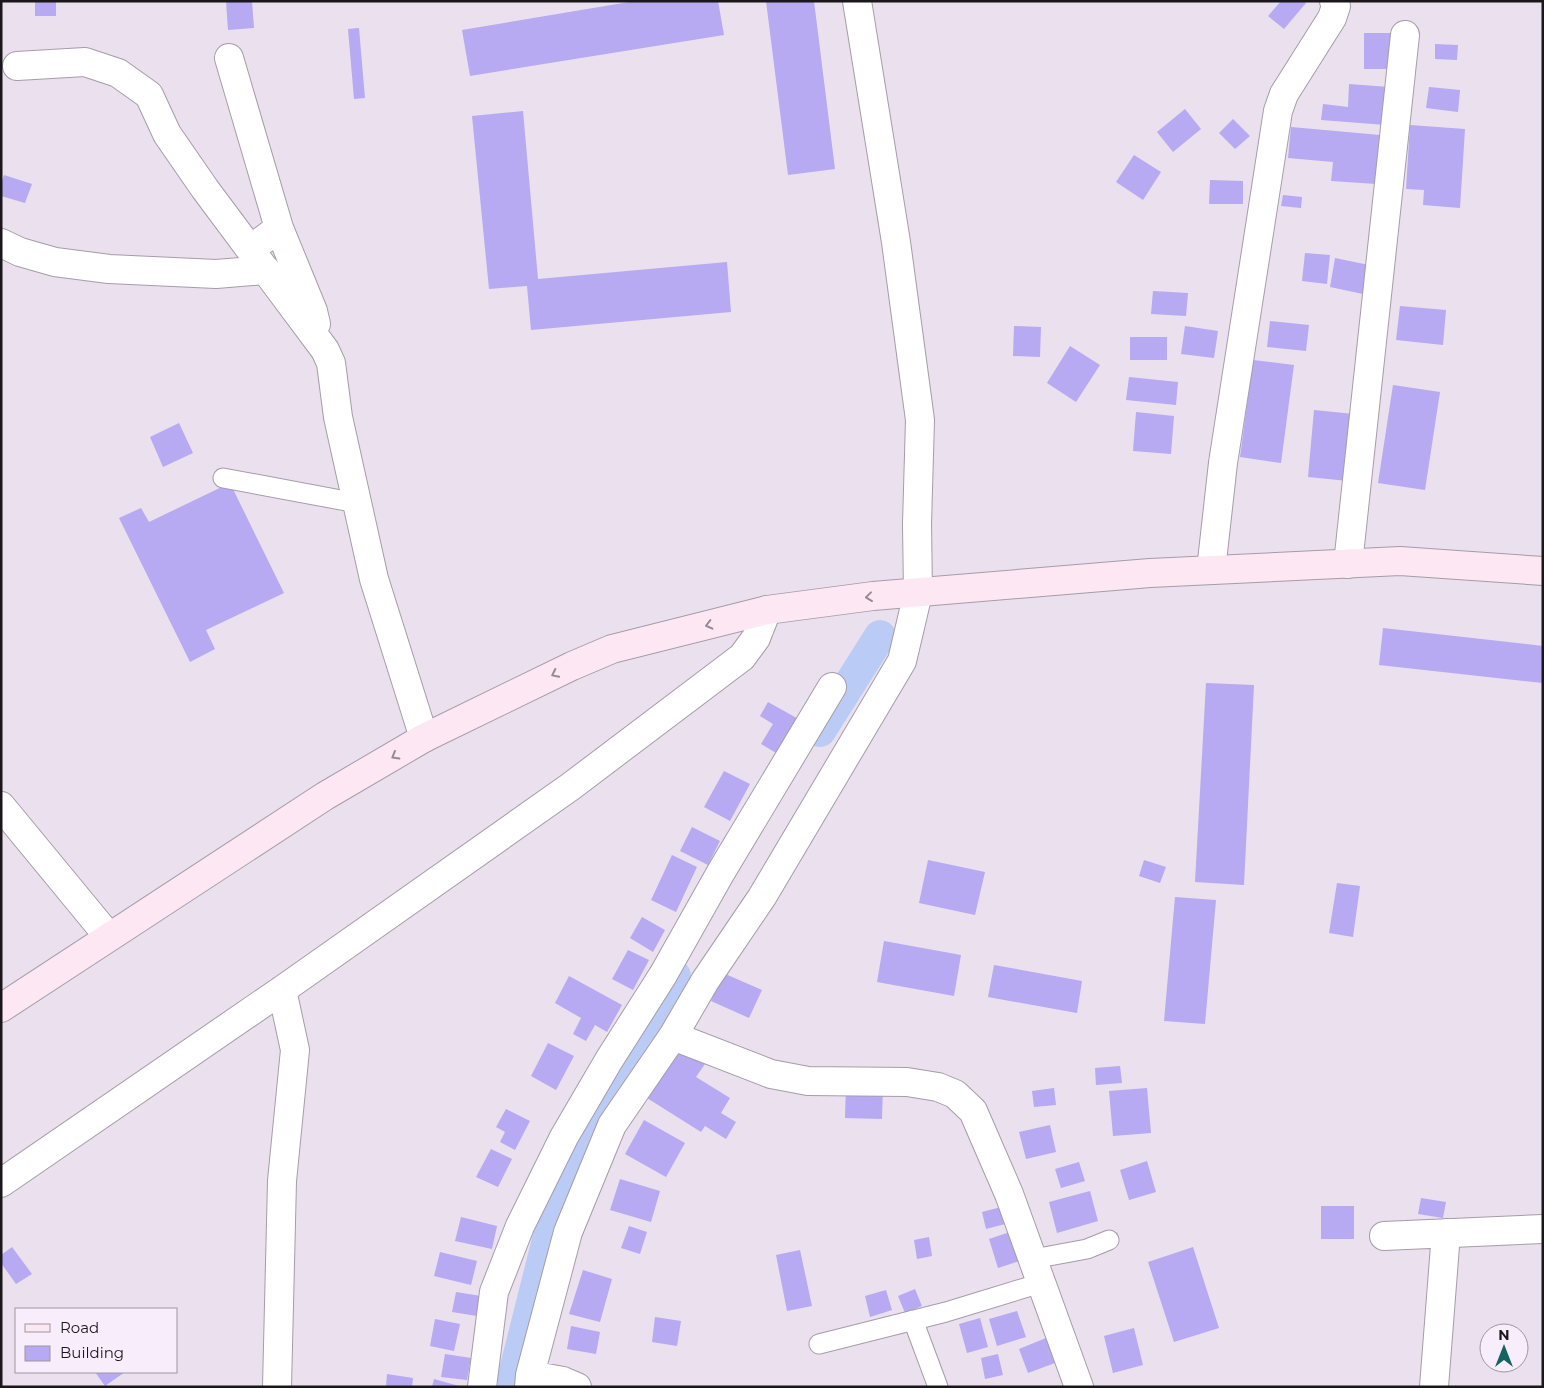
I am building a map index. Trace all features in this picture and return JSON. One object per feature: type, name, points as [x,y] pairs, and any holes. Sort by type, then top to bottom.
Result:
[{"type":"street","points":[[577,1387],[563,1381],[530,1381],[568,1232],[612,1125],[673,1036],[705,981],[762,897],[902,661],[918,592],[917,524],[920,420],[896,242],[857,1]]},
{"type":"street","points":[[1211,570],[1223,463],[1278,111],[1284,94],[1332,18],[1336,6],[1334,1]]},
{"type":"street","points":[[1348,564],[1405,35]]},
{"type":"street","points":[[229,58],[279,228],[313,311],[316,337]]},
{"type":"street","points":[[17,66],[85,62],[118,73],[149,95],[167,134],[205,189],[316,337],[331,363],[338,416],[374,579],[424,738]]},
{"type":"street","points":[[1,242],[20,252],[55,262],[109,269],[216,274],[259,260],[279,228]]},
{"type":"street","points":[[1,1008],[325,796],[424,738],[572,666],[612,649],[767,610],[873,596],[1150,572],[1400,561],[1543,570]]},
{"type":"street","points":[[1,1183],[282,990],[570,787],[742,657],[756,638],[767,610]]},
{"type":"street","points":[[482,1387],[494,1292],[520,1226],[564,1137],[609,1060],[663,975],[721,872],[832,687]]},
{"type":"street","points":[[1,806],[109,937]]},
{"type":"street","points":[[277,1387],[282,1181],[295,1050],[282,990]]},
{"type":"street","points":[[673,1036],[770,1074],[808,1080],[907,1082],[938,1087],[955,1094],[973,1111],[1009,1194],[1079,1387]]},
{"type":"street","points":[[1384,1236],[1543,1229]]},
{"type":"street","points":[[1434,1387],[1446,1234]]},
{"type":"lane","points":[[223,478],[357,503]]},
{"type":"lane","points":[[819,1344],[946,1312],[1109,1240]]},
{"type":"lane","points":[[913,1320],[938,1387]]},
{"type":"building","points":[[35,1],[56,1],[56,16],[35,16]]},
{"type":"building","points":[[226,1],[252,1],[254,28],[228,30]]},
{"type":"building","points":[[635,1],[718,1],[724,35],[470,76],[462,30]]},
{"type":"building","points":[[766,1],[814,1],[835,169],[788,175]]},
{"type":"building","points":[[1281,1],[1303,1],[1306,3],[1284,29],[1268,16]]},
{"type":"building","points":[[359,28],[365,98],[354,99],[348,29]]},
{"type":"building","points":[[1364,33],[1398,33],[1398,69],[1364,69]]},
{"type":"building","points":[[1435,44],[1458,45],[1457,60],[1435,59]]},
{"type":"building","points":[[1349,84],[1389,87],[1386,125],[1321,120],[1323,104],[1348,107]]},
{"type":"building","points":[[1429,87],[1460,90],[1458,112],[1426,108]]},
{"type":"building","points":[[1185,109],[1201,129],[1173,152],[1157,132]]},
{"type":"building","points":[[523,111],[538,279],[727,262],[731,312],[531,330],[527,286],[489,289],[472,116]]},
{"type":"building","points":[[1233,119],[1250,136],[1235,149],[1219,133]]},
{"type":"building","points":[[1410,125],[1465,129],[1460,208],[1423,205],[1424,190],[1406,189]]},
{"type":"building","points":[[1291,127],[1380,135],[1376,184],[1331,181],[1333,162],[1288,158]]},
{"type":"building","points":[[1134,155],[1161,172],[1143,200],[1116,182]]},
{"type":"building","points":[[4,175],[32,184],[25,203],[1,196],[1,184]]},
{"type":"building","points":[[1210,180],[1243,181],[1243,204],[1209,204]]},
{"type":"building","points":[[1283,195],[1302,197],[1301,208],[1281,206]]},
{"type":"building","points":[[1305,253],[1330,255],[1327,284],[1302,281]]},
{"type":"building","points":[[1335,258],[1369,265],[1363,294],[1330,287]]},
{"type":"building","points":[[1153,291],[1188,293],[1186,316],[1151,314]]},
{"type":"building","points":[[1400,306],[1446,310],[1443,345],[1396,340]]},
{"type":"building","points":[[1270,321],[1309,325],[1306,351],[1267,347]]},
{"type":"building","points":[[1014,326],[1041,327],[1040,357],[1013,356]]},
{"type":"building","points":[[1185,326],[1218,331],[1214,358],[1181,354]]},
{"type":"building","points":[[1130,337],[1167,337],[1167,360],[1130,360]]},
{"type":"building","points":[[1070,346],[1100,365],[1076,402],[1047,383]]},
{"type":"building","points":[[1253,360],[1294,365],[1281,463],[1240,457]]},
{"type":"building","points":[[1129,377],[1178,382],[1176,405],[1126,400]]},
{"type":"building","points":[[1393,385],[1440,392],[1425,490],[1378,483]]},
{"type":"building","points":[[1314,410],[1354,414],[1348,481],[1308,477]]},
{"type":"building","points":[[1136,412],[1174,416],[1171,454],[1133,451]]},
{"type":"building","points":[[179,423],[193,453],[163,467],[150,437]]},
{"type":"building","points":[[230,483],[284,593],[206,630],[215,649],[190,662],[119,518],[141,508],[149,522]]},
{"type":"building","points":[[1383,628],[1543,646],[1543,683],[1379,665]]},
{"type":"building","points":[[1206,683],[1254,685],[1244,885],[1195,882]]},
{"type":"building","points":[[768,702],[802,721],[781,756],[761,744],[773,724],[760,716]]},
{"type":"building","points":[[724,771],[750,784],[730,821],[704,807]]},
{"type":"building","points":[[692,827],[720,841],[708,865],[680,851]]},
{"type":"building","points":[[672,855],[697,867],[676,912],[651,900]]},
{"type":"building","points":[[928,860],[985,872],[975,915],[919,903]]},
{"type":"building","points":[[1144,860],[1166,867],[1160,883],[1139,876]]},
{"type":"building","points":[[1337,883],[1360,886],[1353,937],[1329,933]]},
{"type":"building","points":[[1175,897],[1216,900],[1205,1024],[1164,1021]]},
{"type":"building","points":[[642,917],[665,930],[653,952],[630,938]]},
{"type":"building","points":[[884,941],[961,955],[954,996],[877,982]]},
{"type":"building","points":[[628,950],[649,960],[633,990],[612,979]]},
{"type":"building","points":[[994,965],[1082,981],[1077,1013],[988,997]]},
{"type":"building","points":[[723,973],[762,990],[749,1018],[711,1001]]},
{"type":"building","points":[[569,976],[622,1005],[607,1032],[595,1025],[586,1041],[573,1034],[581,1018],[555,1003]]},
{"type":"building","points":[[548,1043],[574,1056],[556,1090],[531,1076]]},
{"type":"building","points":[[679,1048],[705,1064],[696,1077],[730,1098],[721,1113],[736,1122],[726,1139],[705,1126],[701,1132],[647,1098]]},
{"type":"building","points":[[1120,1066],[1122,1083],[1096,1085],[1095,1068]]},
{"type":"building","points":[[846,1085],[883,1086],[882,1119],[845,1118]]},
{"type":"building","points":[[1054,1088],[1056,1105],[1034,1107],[1032,1091]]},
{"type":"building","points":[[1147,1088],[1151,1133],[1113,1136],[1109,1091]]},
{"type":"building","points":[[506,1109],[530,1121],[515,1150],[500,1142],[505,1132],[496,1127]]},
{"type":"building","points":[[644,1120],[685,1143],[666,1177],[625,1154]]},
{"type":"building","points":[[1050,1125],[1056,1152],[1026,1159],[1019,1132]]},
{"type":"building","points":[[491,1149],[512,1159],[498,1187],[476,1177]]},
{"type":"building","points":[[1147,1161],[1156,1192],[1129,1200],[1120,1170]]},
{"type":"building","points":[[1079,1162],[1085,1181],[1061,1188],[1055,1169]]},
{"type":"building","points":[[620,1179],[660,1191],[651,1222],[610,1210]]},
{"type":"building","points":[[1090,1191],[1098,1221],[1057,1233],[1049,1202]]},
{"type":"building","points":[[1421,1198],[1446,1202],[1443,1218],[1418,1214]]},
{"type":"building","points":[[1005,1206],[1009,1223],[986,1229],[982,1212]]},
{"type":"building","points":[[1321,1206],[1354,1206],[1354,1239],[1321,1239]]},
{"type":"building","points":[[461,1217],[497,1226],[492,1249],[455,1241]]},
{"type":"building","points":[[629,1226],[647,1232],[640,1254],[621,1248]]},
{"type":"building","points":[[1013,1231],[1023,1260],[998,1268],[989,1239]]},
{"type":"building","points":[[929,1237],[932,1256],[917,1259],[914,1240]]},
{"type":"building","points":[[12,1247],[32,1274],[16,1284],[1,1263],[1,1255]]},
{"type":"building","points":[[1193,1247],[1219,1328],[1174,1342],[1148,1262]]},
{"type":"building","points":[[800,1250],[812,1306],[787,1311],[776,1255]]},
{"type":"building","points":[[440,1252],[477,1261],[471,1285],[434,1276]]},
{"type":"building","points":[[583,1270],[612,1279],[600,1322],[569,1314]]},
{"type":"building","points":[[915,1289],[922,1306],[905,1313],[898,1296]]},
{"type":"building","points":[[886,1290],[892,1310],[870,1317],[865,1296]]},
{"type":"building","points":[[456,1292],[481,1296],[477,1316],[452,1312]]},
{"type":"building","points":[[1017,1311],[1026,1337],[997,1346],[989,1319]]},
{"type":"building","points":[[655,1317],[681,1321],[677,1346],[652,1342]]},
{"type":"building","points":[[980,1318],[988,1347],[967,1353],[959,1324]]},
{"type":"building","points":[[435,1319],[460,1324],[454,1351],[430,1346]]},
{"type":"building","points":[[571,1326],[600,1332],[596,1354],[567,1349]]},
{"type":"building","points":[[1134,1328],[1143,1365],[1113,1373],[1104,1336]]},
{"type":"building","points":[[1046,1338],[1055,1363],[1028,1373],[1019,1349]]},
{"type":"building","points":[[445,1354],[471,1358],[467,1380],[441,1377]]},
{"type":"building","points":[[998,1354],[1003,1375],[985,1379],[981,1358]]},
{"type":"building","points":[[96,1373],[124,1373],[105,1386]]},
{"type":"building","points":[[387,1374],[413,1378],[412,1387],[386,1387]]},
{"type":"building","points":[[434,1379],[459,1386],[432,1387]]},
{"type":"waterway","points":[[820,731],[880,636]]},
{"type":"waterway","points":[[514,1387],[514,1375],[557,1204],[675,976]]}]
